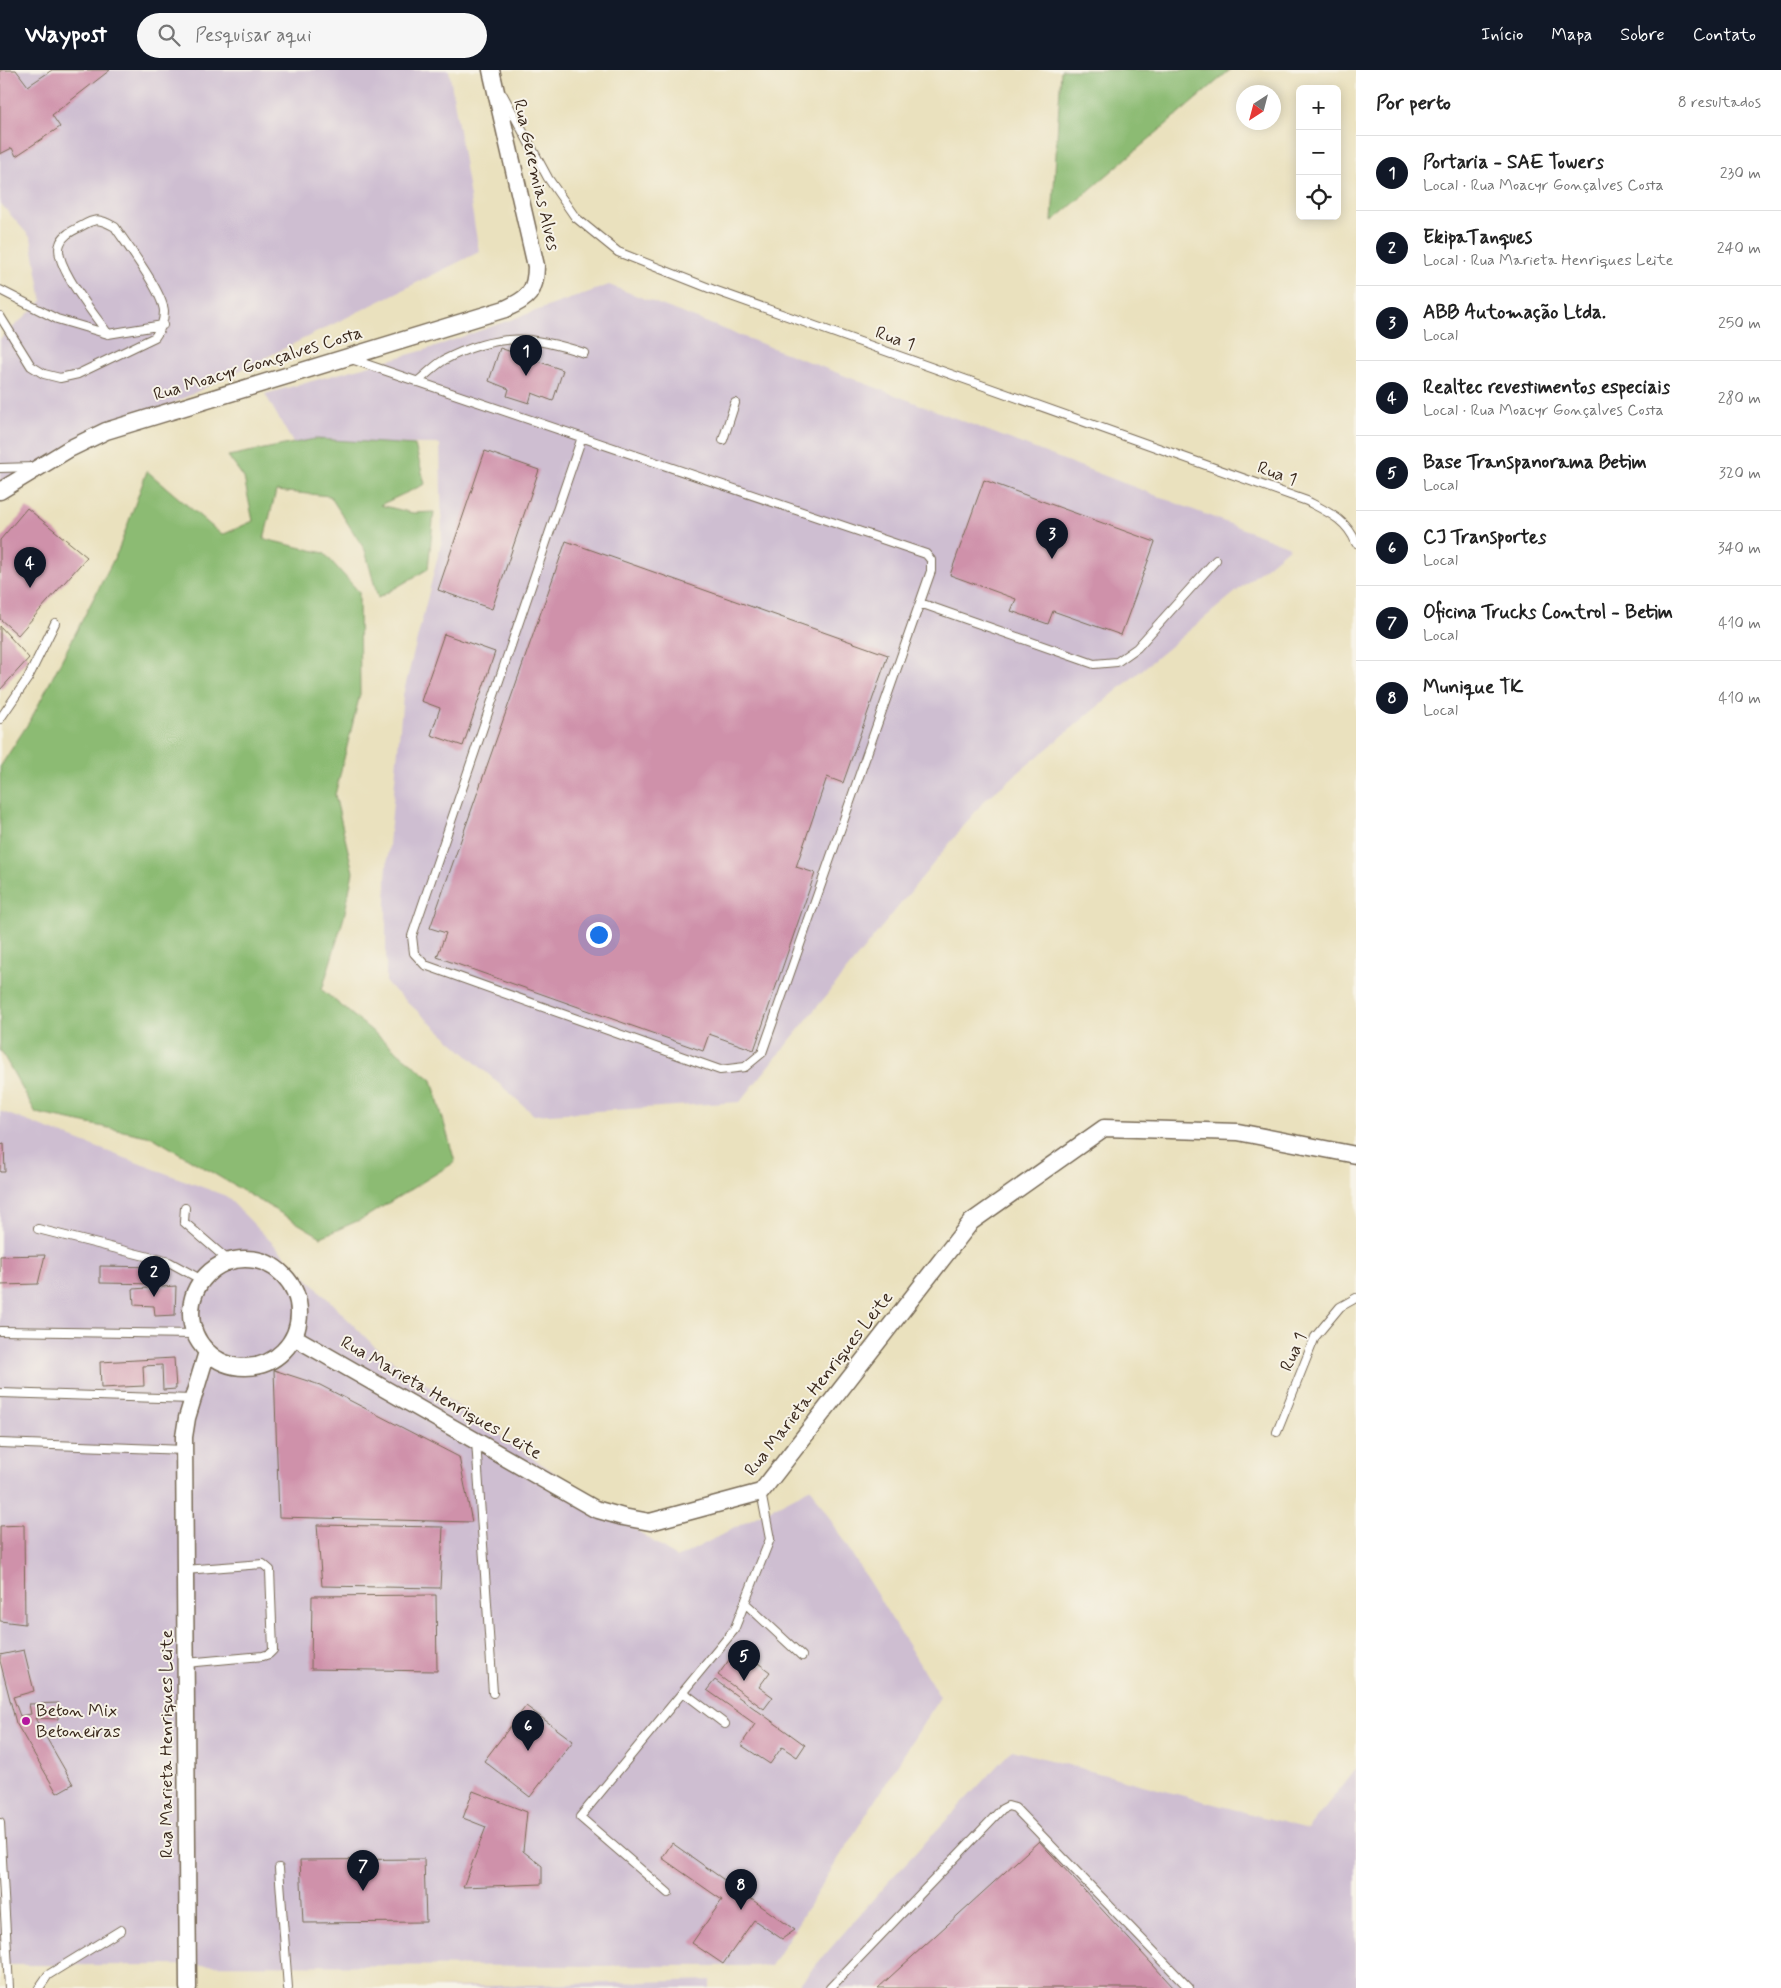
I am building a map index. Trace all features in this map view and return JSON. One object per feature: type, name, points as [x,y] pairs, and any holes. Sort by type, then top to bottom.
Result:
[{"type":"street","name":"Rua Geremias Alves","points":[[492,73],[536,266],[536,278],[533,289]]},
{"type":"street","name":"Rua Moacyr Gonçalves Costa","points":[[0,491],[69,449],[106,431],[505,309],[521,302],[533,289]]},
{"type":"street","name":"Rua Marieta Henriques Leite","points":[[294,1338],[595,1509],[650,1522],[761,1492],[971,1222],[1104,1128],[1238,1132],[1356,1155]]},
{"type":"street","points":[[252,1259],[263,1262],[282,1274],[290,1283],[298,1304],[298,1327],[294,1338],[284,1351],[270,1362],[249,1368],[226,1364],[207,1352],[194,1334],[191,1323],[191,1306],[196,1289],[202,1280],[219,1265],[230,1261],[252,1259]]},
{"type":"street","name":"Rua Marieta Henriques Leite","points":[[188,1988],[185,1450],[187,1418],[207,1352]]},
{"type":"lane","name":"Rua 1","points":[[492,73],[548,178],[575,217],[618,252],[714,290],[1307,501],[1336,515],[1352,532],[1356,543]]},
{"type":"lane","points":[[0,316],[31,366],[44,374],[60,378],[78,374],[155,337],[163,325],[164,310],[156,291],[115,227],[104,221],[92,220],[66,235],[60,244],[59,253],[64,268],[108,334]]},
{"type":"lane","points":[[0,290],[57,319],[108,334],[163,325]]},
{"type":"lane","points":[[417,382],[443,361],[482,345],[500,340],[521,338],[558,344],[584,353]]},
{"type":"lane","points":[[348,358],[417,382],[582,437],[926,554],[931,560],[932,571],[762,1053],[745,1067],[720,1070],[425,965],[414,953],[412,936],[582,437]]},
{"type":"lane","points":[[723,440],[735,403]]},
{"type":"lane","points":[[0,468],[38,467]]},
{"type":"lane","points":[[920,603],[1094,664],[1117,662],[1137,648],[1216,560]]},
{"type":"lane","points":[[0,719],[28,678],[55,623]]},
{"type":"lane","points":[[185,1208],[184,1222],[230,1261]]},
{"type":"lane","points":[[38,1229],[168,1262],[202,1280]]},
{"type":"lane","name":"Rua 1","points":[[1278,1432],[1315,1337],[1340,1306],[1356,1298]]},
{"type":"lane","points":[[0,1331],[194,1334]]},
{"type":"lane","points":[[0,1393],[192,1399]]},
{"type":"lane","points":[[476,1441],[493,1693]]},
{"type":"lane","points":[[0,1443],[185,1450]]},
{"type":"lane","points":[[668,1893],[580,1817],[734,1630],[770,1539],[761,1492]]},
{"type":"lane","points":[[186,1570],[264,1564],[270,1570],[273,1650],[270,1654],[263,1656],[186,1663]]},
{"type":"lane","points":[[745,1603],[802,1656]]},
{"type":"lane","points":[[683,1692],[725,1724]]},
{"type":"lane","points":[[830,1988],[1002,1809],[1008,1806],[1015,1808],[1188,1988]]},
{"type":"lane","points":[[0,1823],[9,1988]]},
{"type":"lane","points":[[279,1868],[288,1988]]},
{"type":"lane","points":[[40,1988],[48,1975],[121,1930]]},
{"type":"shaded area","points":[[0,70],[449,70],[479,252],[0,489],[0,339],[42,301],[31,238],[0,203]]},
{"type":"shaded area","points":[[609,285],[1290,547],[984,801],[740,1102],[534,1115],[386,983],[386,877],[403,695],[442,540],[440,444],[293,443],[265,394],[425,350]]},
{"type":"shaded area","points":[[0,1111],[226,1196],[380,1352],[677,1558],[811,1488],[940,1697],[771,1966],[0,1965]]},
{"type":"shaded area","points":[[1012,1750],[1308,1829],[1356,1768],[1356,1988],[796,1988],[887,1883]]},
{"type":"shaded area","points":[[710,1980],[710,1988],[429,1988]]},
{"type":"green space","points":[[1061,70],[1230,70],[1052,222]]},
{"type":"green space","points":[[315,439],[415,445],[425,484],[380,505],[413,513],[434,512],[428,569],[378,598],[365,550],[330,496],[276,491],[264,539],[324,553],[359,592],[360,694],[335,795],[353,872],[344,917],[322,990],[432,1080],[455,1162],[364,1218],[321,1237],[152,1137],[36,1113],[0,1051],[0,767],[31,719],[118,551],[147,471],[222,535],[253,521],[244,478],[228,456]]},
{"type":"building","points":[[0,70],[16,70],[28,86],[52,70],[110,70],[52,115],[60,127],[16,156],[12,148],[0,154]]},
{"type":"building","points":[[500,348],[563,370],[553,401],[532,393],[529,403],[507,396],[509,389],[489,381]]},
{"type":"building","points":[[485,451],[539,470],[492,609],[438,590]]},
{"type":"building","points":[[984,480],[1155,542],[1121,635],[1053,611],[1048,624],[1011,611],[1016,599],[950,575]]},
{"type":"building","points":[[27,508],[87,557],[18,635],[0,619],[0,540]]},
{"type":"building","points":[[566,541],[888,655],[843,783],[827,777],[796,867],[815,873],[754,1050],[709,1034],[703,1051],[437,957],[446,933],[430,928]]},
{"type":"building","points":[[0,626],[29,658],[0,690]]},
{"type":"building","points":[[444,634],[495,652],[463,746],[431,735],[440,708],[421,701]]},
{"type":"building","points":[[4,1144],[5,1172],[0,1172],[0,1145]]},
{"type":"building","points":[[45,1255],[38,1284],[0,1285],[0,1256]]},
{"type":"building","points":[[100,1266],[163,1267],[163,1284],[100,1283]]},
{"type":"building","points":[[176,1286],[175,1315],[155,1316],[154,1306],[134,1305],[133,1289]]},
{"type":"building","points":[[174,1358],[176,1389],[163,1390],[162,1365],[143,1366],[144,1386],[101,1388],[100,1362]]},
{"type":"building","points":[[274,1370],[320,1385],[459,1457],[472,1522],[279,1517]]},
{"type":"building","points":[[24,1525],[25,1624],[0,1621],[0,1526]]},
{"type":"building","points":[[317,1525],[443,1527],[440,1588],[322,1586]]},
{"type":"building","points":[[436,1595],[437,1671],[311,1669],[312,1596]]},
{"type":"building","points":[[738,1648],[770,1672],[759,1687],[773,1697],[764,1709],[718,1675]]},
{"type":"building","name":"Beton Mix Betoneiras","points":[[24,1650],[34,1691],[13,1697],[20,1716],[31,1714],[29,1704],[59,1703],[58,1719],[35,1718],[73,1784],[57,1793],[16,1723],[0,1661],[0,1655]]},
{"type":"building","points":[[715,1680],[805,1745],[797,1757],[782,1747],[770,1764],[741,1745],[755,1724],[707,1690]]},
{"type":"building","points":[[526,1706],[573,1741],[530,1797],[484,1761]]},
{"type":"building","points":[[473,1791],[527,1812],[523,1851],[542,1866],[542,1884],[463,1887],[486,1827],[463,1818]]},
{"type":"building","points":[[1039,1841],[1174,1988],[878,1988]]},
{"type":"building","points":[[672,1843],[795,1930],[782,1939],[754,1920],[723,1964],[692,1943],[722,1900],[662,1858]]},
{"type":"building","points":[[424,1859],[426,1922],[303,1923],[300,1860]]},
{"type":"place","name":"Portaria - SAE Towers","points":[[526,376]]},
{"type":"place","name":"ABB Automação Ltda.","points":[[1052,559]]},
{"type":"place","name":"Realtec revestimentos especiais","points":[[30,588]]},
{"type":"place","name":"EkipaTanques","points":[[154,1297]]},
{"type":"place","name":"Base Transpanorama Betim","points":[[744,1681]]},
{"type":"place","name":"Beton Mix Betoneiras","points":[[26,1721]]},
{"type":"place","name":"CJ Transportes","points":[[528,1751]]},
{"type":"place","name":"Oficina Trucks Control - Betim","points":[[363,1891]]},
{"type":"place","name":"Munique TK","points":[[741,1910]]}]
